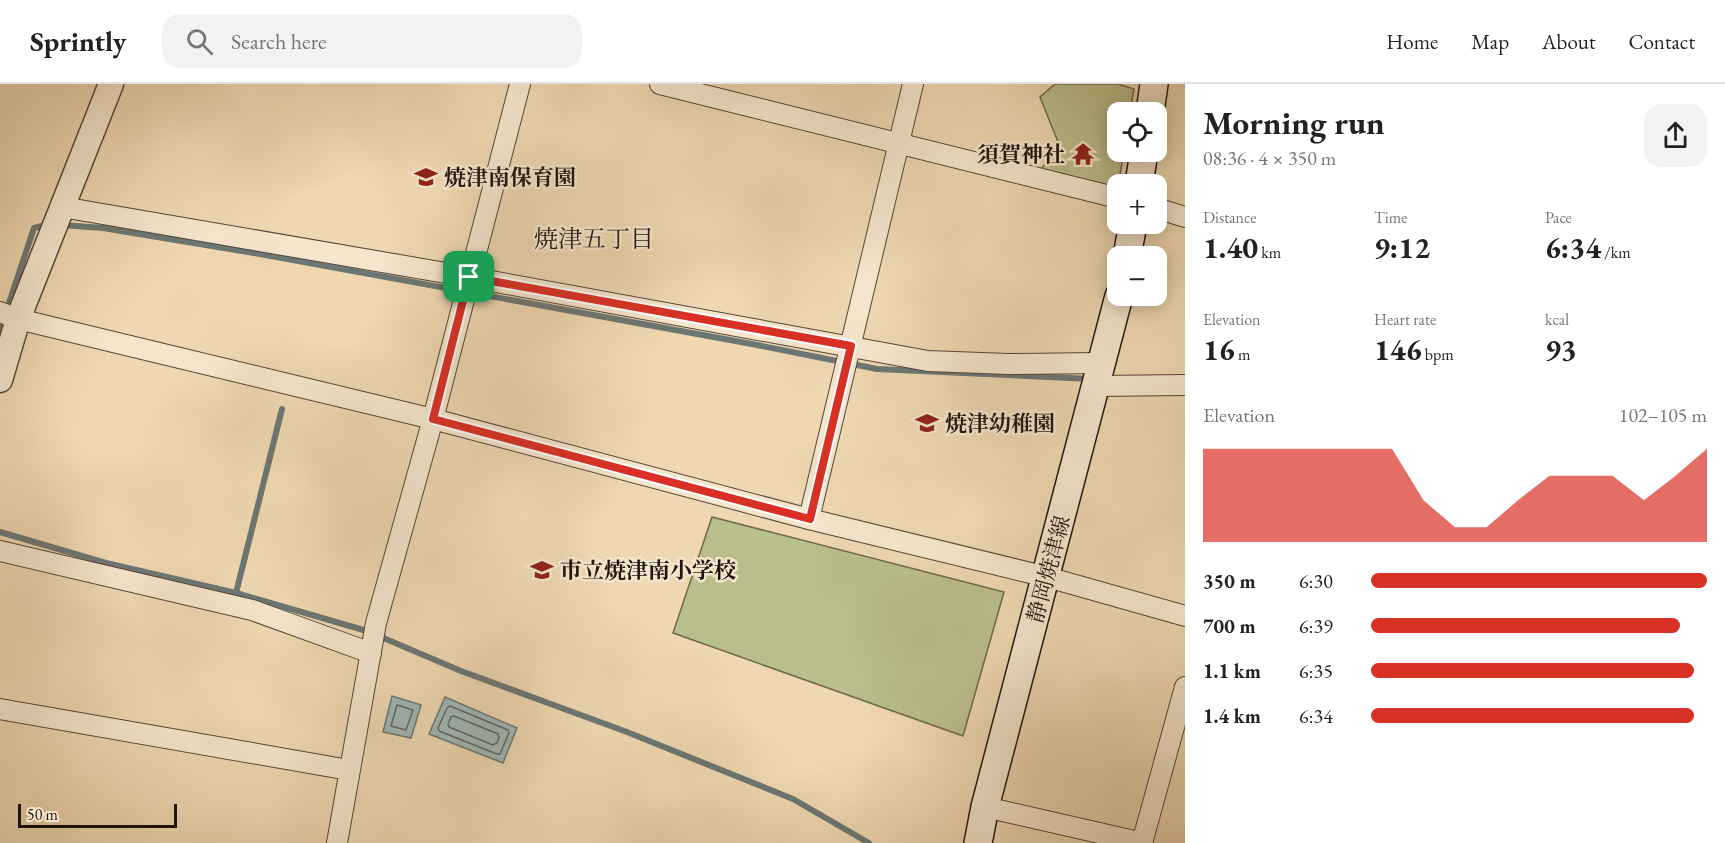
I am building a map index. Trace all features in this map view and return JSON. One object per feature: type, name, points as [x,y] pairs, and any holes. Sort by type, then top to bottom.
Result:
[{"type":"main road","points":[[1151,102],[1154,84]]},
{"type":"main road","name":"静岡焼津線","points":[[978,843],[985,807],[1116,306]]},
{"type":"street","points":[[0,380],[9,316],[62,207],[111,84]]},
{"type":"street","points":[[337,843],[376,623],[433,419],[520,84]]},
{"type":"street","points":[[660,84],[1107,195]]},
{"type":"street","points":[[810,519],[914,84]]},
{"type":"street","points":[[62,207],[469,277],[928,361],[1008,364],[1185,385]]},
{"type":"street","points":[[1167,211],[1185,216]]},
{"type":"street","points":[[9,316],[433,419],[810,519],[1047,577],[1185,616]]},
{"type":"street","points":[[0,551],[252,610],[371,653]]},
{"type":"street","points":[[985,807],[1143,843],[1185,687]]},
{"type":"street","points":[[0,709],[349,770]]},
{"type":"green space","points":[[1055,84],[1118,84],[1134,89],[1132,102],[1107,102],[1107,162],[1122,162],[1120,174],[1107,174],[1107,188],[1040,170],[1060,147],[1040,97]]},
{"type":"green space","points":[[712,517],[1004,592],[963,736],[673,633]]},
{"type":"water","points":[[392,696],[421,705],[411,738],[383,732]]},
{"type":"water","points":[[445,697],[517,728],[503,763],[429,734]]},
{"type":"waterway","points":[[0,330],[34,228],[49,224]]},
{"type":"waterway","points":[[62,225],[103,228],[254,253],[877,369],[1091,379]]},
{"type":"waterway","points":[[236,593],[282,409]]},
{"type":"waterway","points":[[0,532],[106,563],[236,593],[367,631],[461,671],[627,732],[793,799],[869,843]]},
{"type":"place","name":"須賀神社","points":[[1083,154]]},
{"type":"place","name":"焼津南保育園","points":[[426,177]]},
{"type":"place","name":"焼津幼稚園","points":[[927,423]]},
{"type":"place","name":"市立焼津南小学校","points":[[542,570]]},
{"type":"district","name":"焼津五丁目","points":[[594,239]]},
{"type":"route","points":[[469,277],[851,346],[810,519],[433,419],[469,277]]}]
